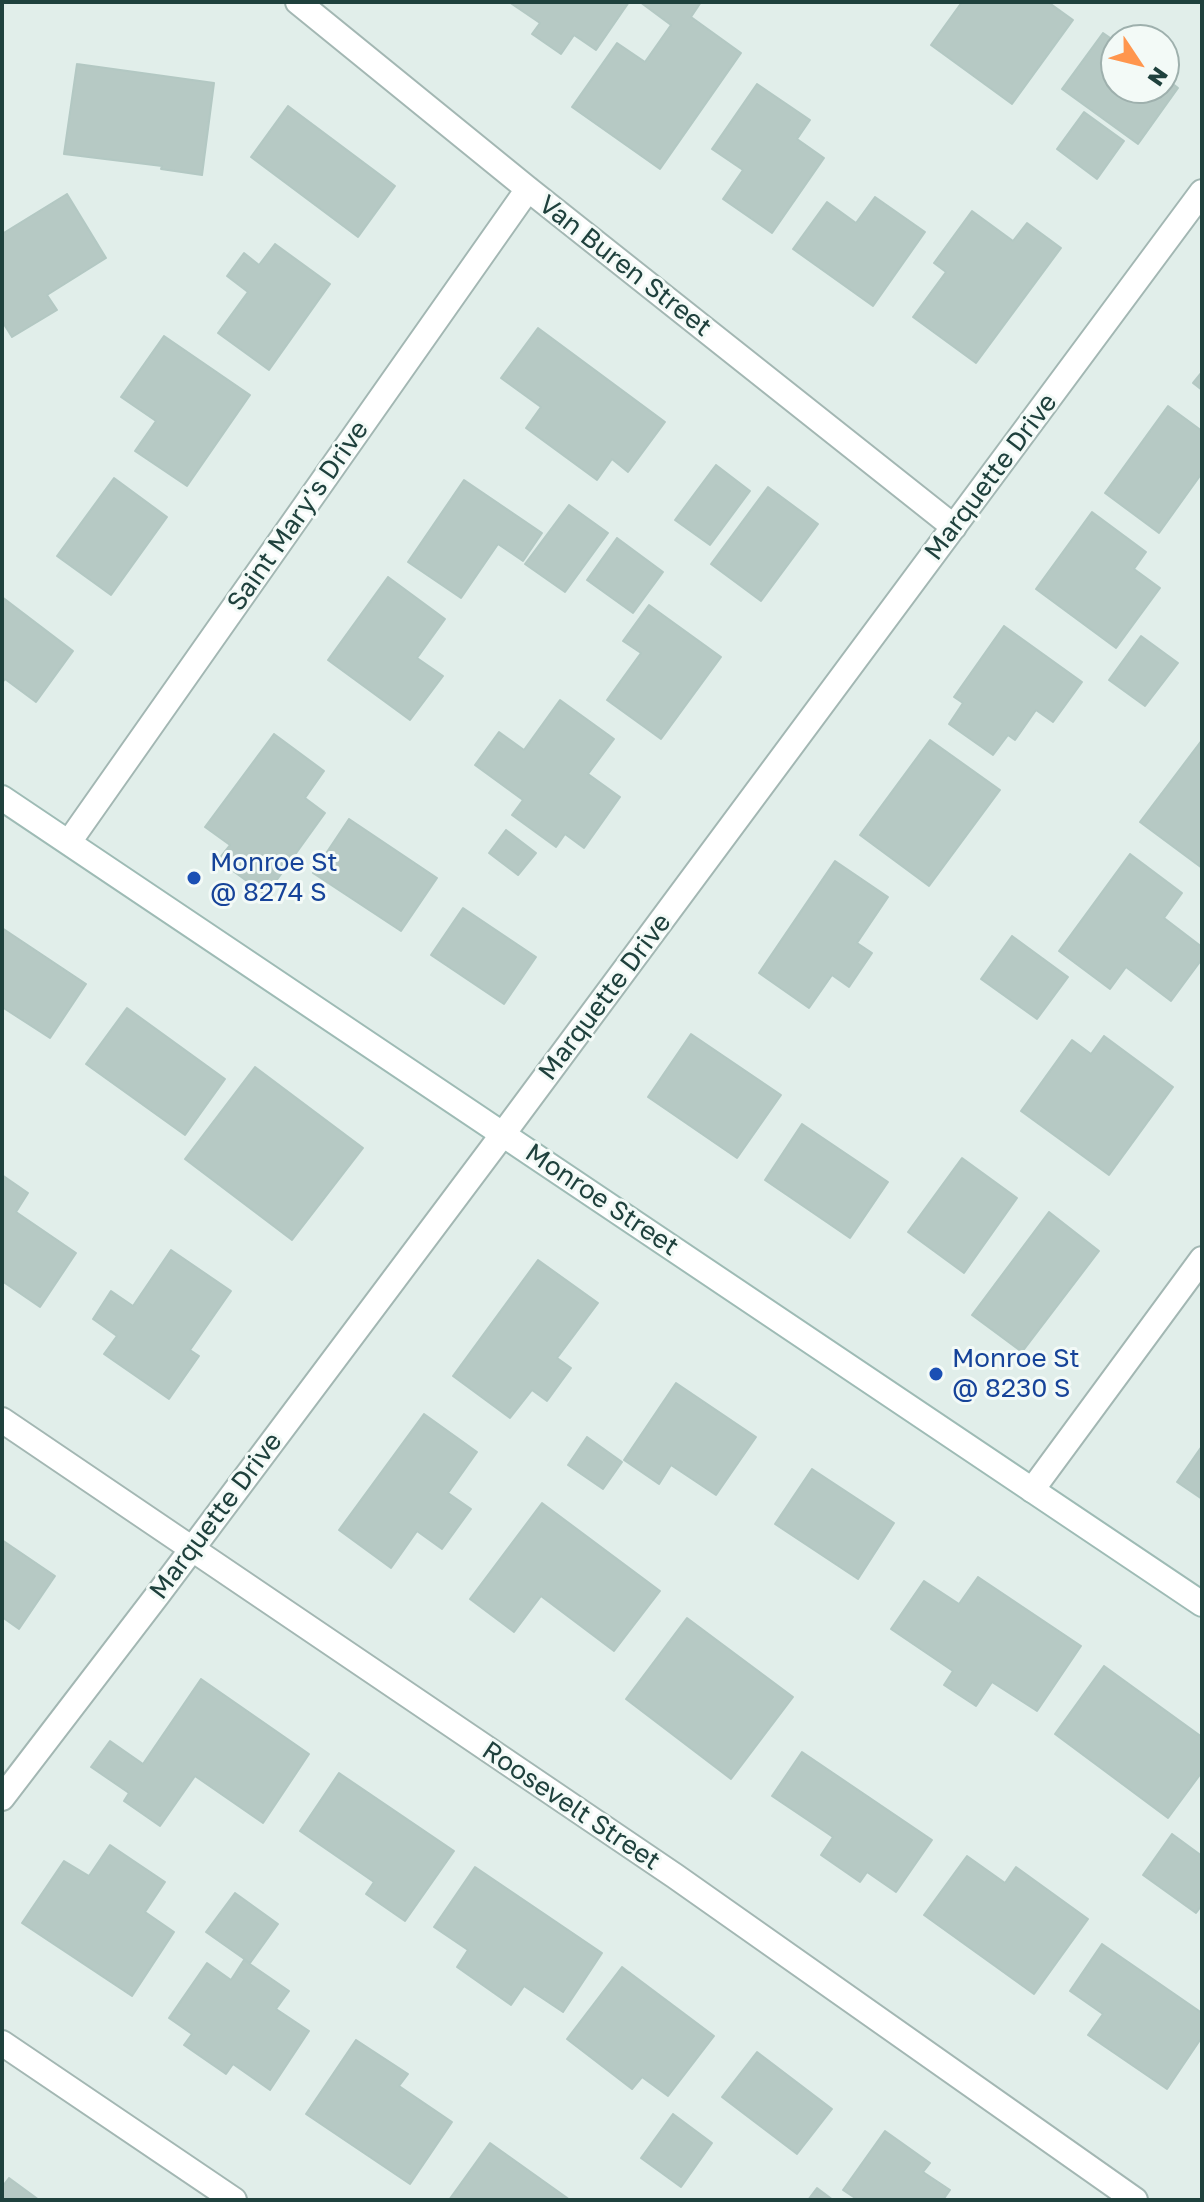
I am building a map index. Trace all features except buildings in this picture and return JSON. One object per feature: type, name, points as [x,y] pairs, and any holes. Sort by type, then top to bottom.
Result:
[{"type":"street","name":"Van Buren Street","points":[[298,2],[954,527]]},
{"type":"street","name":"Saint Mary's Drive","points":[[69,842],[528,189]]},
{"type":"street","name":"Marquette Drive","points":[[2,1798],[503,1134],[1202,192]]},
{"type":"street","name":"Monroe Street","points":[[2,798],[1202,1604]]},
{"type":"street","points":[[1032,1490],[1202,1259]]},
{"type":"street","name":"Roosevelt Street","points":[[2,1420],[675,1876],[1135,2200]]},
{"type":"street","points":[[2,2043],[234,2200]]},
{"type":"place","name":"Monroe St @ 8274 S","points":[[194,878]]},
{"type":"place","name":"Monroe St @ 8230 S","points":[[936,1374]]}]
